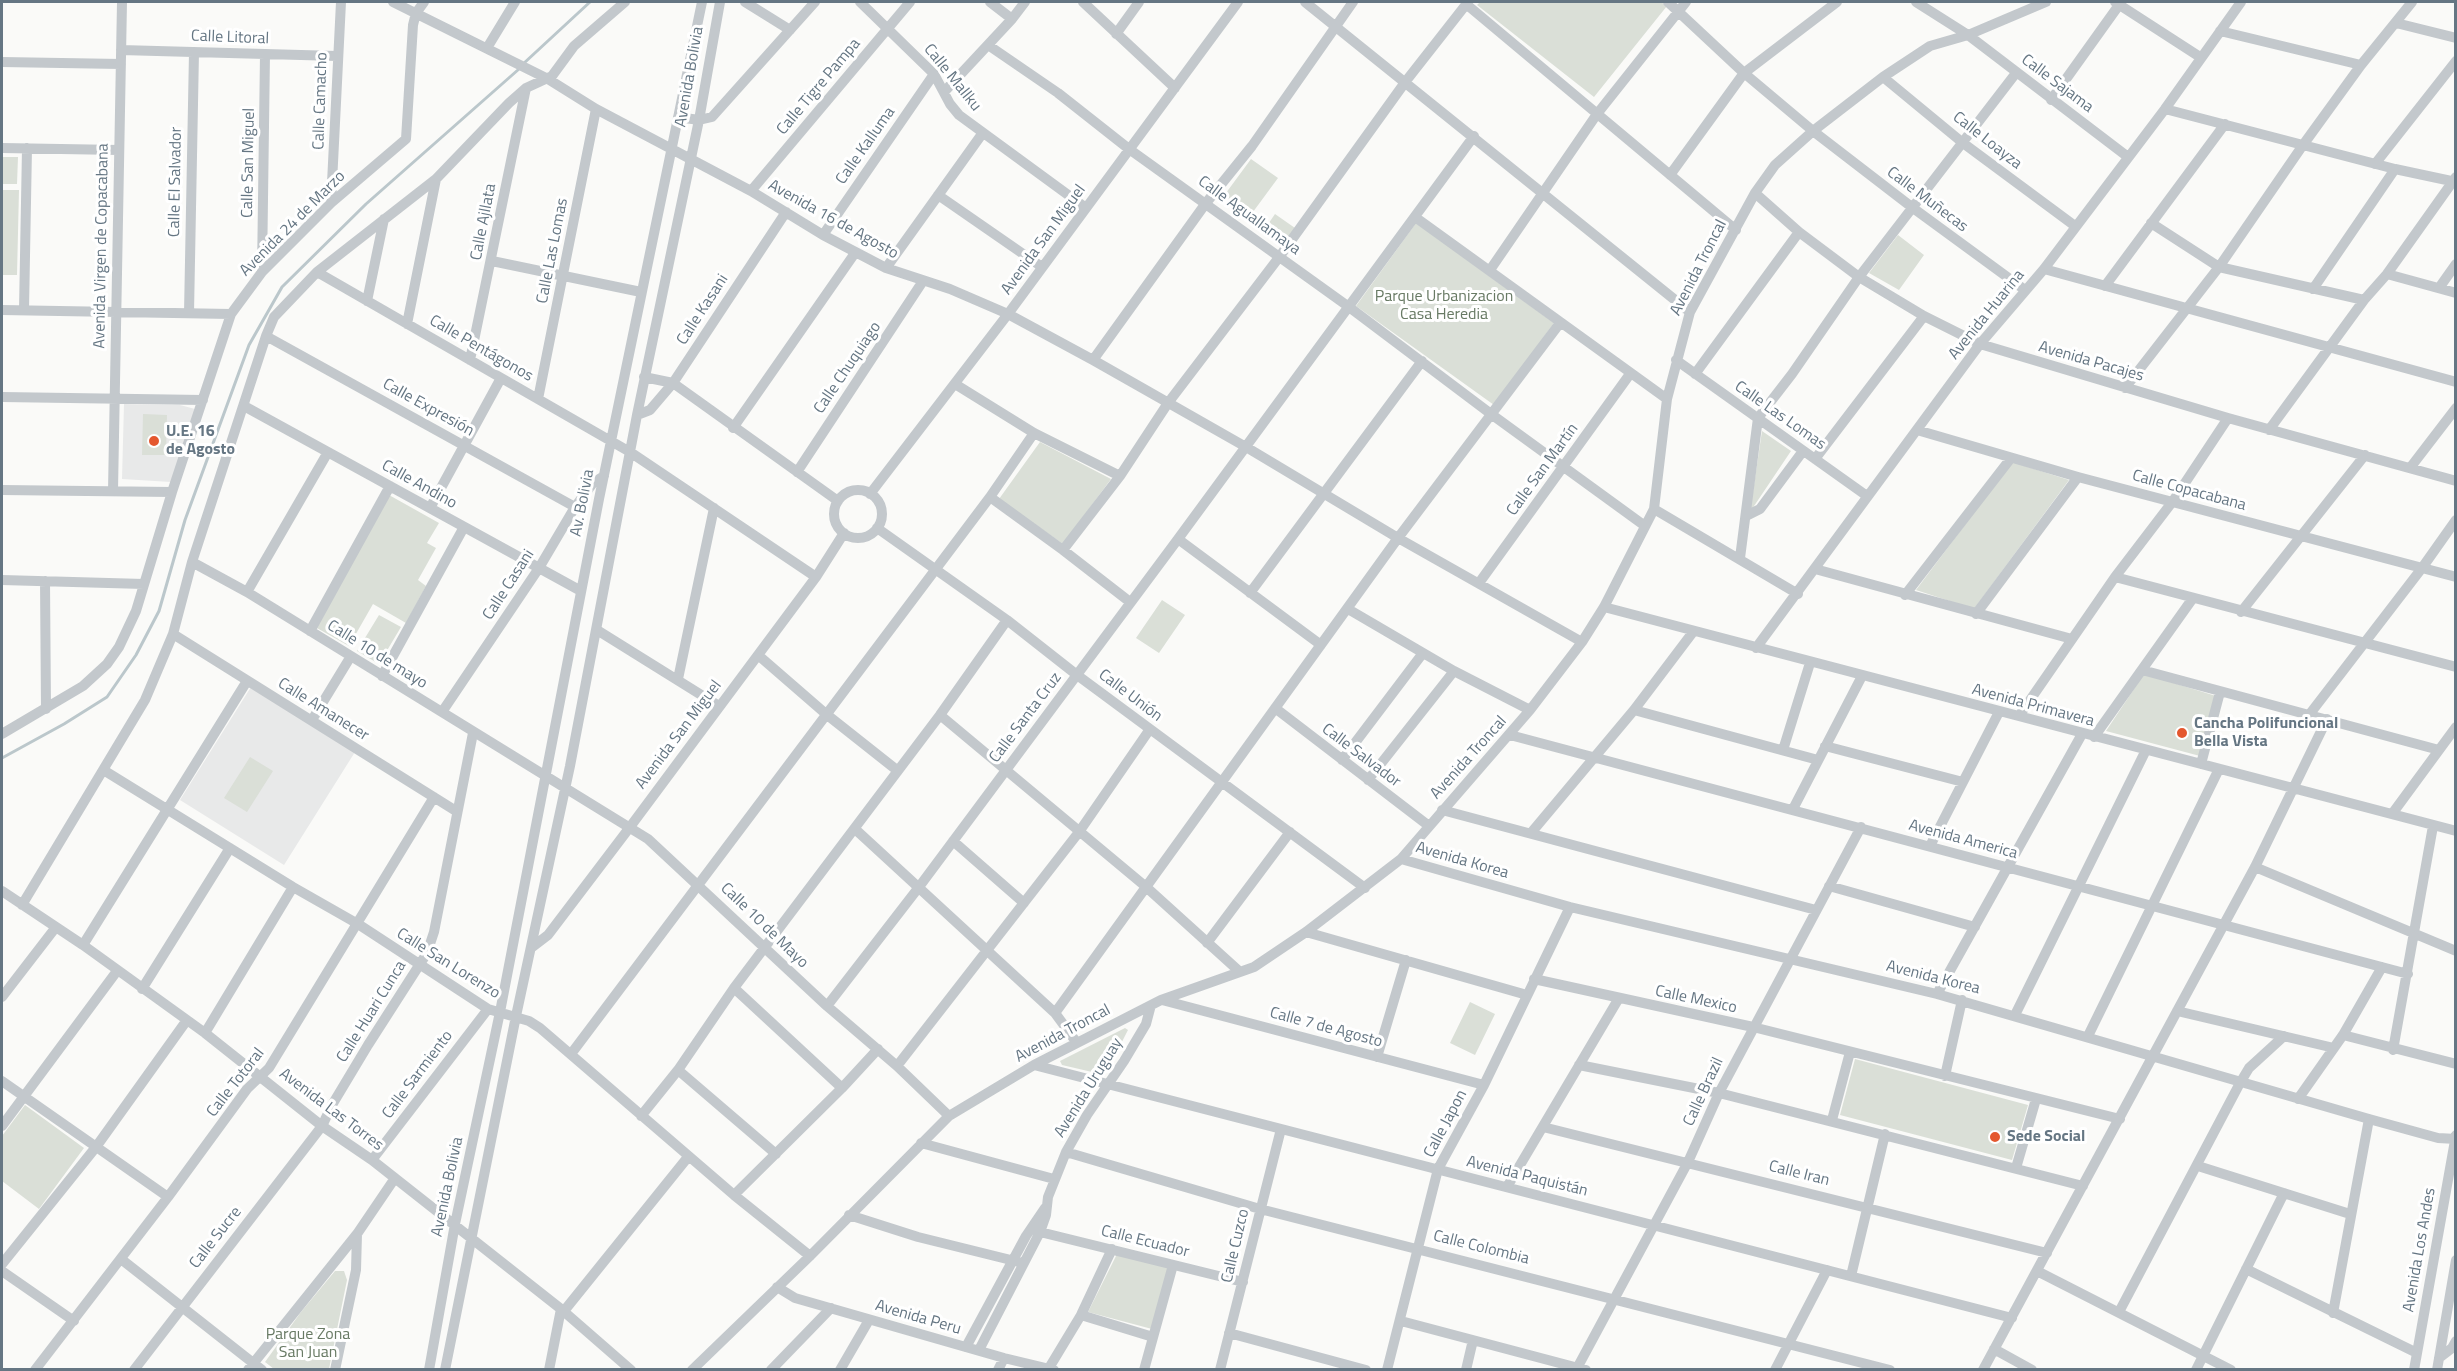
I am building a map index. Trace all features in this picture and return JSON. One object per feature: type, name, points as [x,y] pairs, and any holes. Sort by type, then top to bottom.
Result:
[{"type":"street","name":"Avenida Virgen de Copacabana","points":[[113,491],[122,2]]},
{"type":"street","name":"Calle Camacho","points":[[331,203],[341,2]]},
{"type":"street","name":"Avenida 16 de Agosto","points":[[393,2],[548,79],[596,109],[751,191],[855,253],[886,268],[950,289],[1008,314],[1246,447],[1398,538],[1582,642]]},
{"type":"street","points":[[416,13],[424,2]]},
{"type":"street","points":[[487,48],[515,2]]},
{"type":"street","points":[[22,905],[105,771],[145,700],[173,634],[192,562],[274,317],[317,272],[436,179],[526,88],[548,79],[556,72],[574,46],[625,2]]},
{"type":"street","name":"Av. Bolivia","points":[[500,1012],[580,591],[702,2]]},
{"type":"street","name":"Avenida Bolivia","points":[[690,158],[720,2]]},
{"type":"street","points":[[745,2],[790,30]]},
{"type":"street","points":[[678,117],[699,120],[712,117],[815,2]]},
{"type":"street","name":"Calle Mallku","points":[[860,2],[934,74],[959,115],[1086,208]]},
{"type":"street","name":"Calle Tigre Pampa","points":[[751,191],[910,2]]},
{"type":"street","points":[[990,2],[1012,19]]},
{"type":"street","points":[[944,92],[1025,2]]},
{"type":"street","points":[[1083,2],[1175,88]]},
{"type":"street","points":[[1116,34],[1139,2]]},
{"type":"street","name":"Avenida San Miguel","points":[[870,494],[1008,314],[1238,2]]},
{"type":"street","points":[[1305,2],[1406,81],[1690,312]]},
{"type":"street","points":[[1093,360],[1206,203],[1252,146],[1353,2]]},
{"type":"street","name":"Calle Muñecas","points":[[1668,2],[1744,73],[1813,131],[2025,290]]},
{"type":"street","points":[[1490,270],[1597,114],[1677,10],[1686,2]]},
{"type":"street","points":[[1671,175],[1744,73],[1837,2]]},
{"type":"street","name":"Calle Sajama","points":[[1916,2],[1968,35],[2128,157]]},
{"type":"street","name":"Avenida Troncal","points":[[692,1370],[810,1256],[949,1116],[1034,1065],[1161,1000],[1254,967],[1306,932],[1401,859],[1510,735],[1582,642],[1604,607],[1654,509],[1667,399],[1690,312],[1755,193],[1775,165],[1813,131],[1883,77],[1930,46],[1968,35],[2046,2]]},
{"type":"street","name":"Avenida Huarina","points":[[1756,648],[1980,344],[2044,269],[2074,226],[2165,109],[2241,2]]},
{"type":"street","points":[[2125,388],[2219,267],[2303,145],[2412,2]]},
{"type":"street","points":[[1064,549],[1120,476],[1168,404],[1280,256],[1406,81],[1467,3],[1736,230]]},
{"type":"street","points":[[2051,100],[2117,3],[2200,57]]},
{"type":"street","name":"Avenida 24 de Marzo","points":[[2,734],[92,679],[113,656],[130,624],[144,584],[231,314],[262,272],[331,203],[406,139],[413,25],[416,13]]},
{"type":"street","points":[[2396,23],[2456,38]]},
{"type":"street","points":[[2220,31],[2361,66]]},
{"type":"street","name":"Calle Aguallamaya","points":[[988,45],[1058,93],[1130,149],[1280,256],[1645,526]]},
{"type":"street","name":"Calle Litoral","points":[[121,50],[337,56]]},
{"type":"street","name":"Calle El Salvador","points":[[189,313],[194,52]]},
{"type":"street","name":"Calle San Miguel","points":[[262,272],[266,54]]},
{"type":"street","points":[[2375,164],[2456,61]]},
{"type":"street","points":[[2,62],[121,64]]},
{"type":"street","points":[[1740,558],[1758,418],[1792,374],[1859,277],[2016,73]]},
{"type":"street","name":"Calle Kalluma","points":[[823,235],[934,74]]},
{"type":"street","name":"Calle Loayza","points":[[1883,77],[1963,143],[2074,226]]},
{"type":"street","name":"Calle Ajllata","points":[[470,360],[526,88]]},
{"type":"street","name":"Calle Las Lomas","points":[[538,399],[596,109]]},
{"type":"street","points":[[2165,109],[2395,169],[2455,180],[2269,430]]},
{"type":"street","points":[[2105,286],[2225,124]]},
{"type":"street","points":[[886,268],[982,134]]},
{"type":"street","name":"Calle Santa Cruz","points":[[827,1006],[1077,675],[1474,136]]},
{"type":"street","points":[[2,148],[119,150]]},
{"type":"street","points":[[24,310],[27,148]]},
{"type":"street","points":[[516,1016],[565,790],[644,377],[690,158]]},
{"type":"street","points":[[2313,289],[2395,169]]},
{"type":"street","points":[[407,324],[436,179]]},
{"type":"street","name":"Avenida Pacajes","points":[[1755,193],[1799,232],[1859,277],[1924,316],[1980,344],[2269,430],[2456,481]]},
{"type":"street","points":[[938,195],[1042,267]]},
{"type":"street","name":"Calle Kasani","points":[[637,415],[650,410],[674,383],[786,212]]},
{"type":"street","points":[[1415,217],[1667,399]]},
{"type":"street","points":[[367,301],[384,219]]},
{"type":"street","points":[[2151,223],[2219,267],[2364,300]]},
{"type":"street","points":[[1695,374],[1799,232]]},
{"type":"street","points":[[734,428],[855,253]]},
{"type":"street","points":[[492,261],[641,292]]},
{"type":"street","points":[[2439,288],[2456,264]]},
{"type":"street","points":[[2044,269],[2456,382]]},
{"type":"street","name":"Calle Pentágonos","points":[[317,272],[630,452],[816,577]]},
{"type":"street","points":[[2387,274],[2456,293]]},
{"type":"street","name":"Calle Chuquiago","points":[[797,472],[923,281]]},
{"type":"street","points":[[2,310],[231,314]]},
{"type":"street","points":[[1815,459],[1924,316]]},
{"type":"street","points":[[1054,1013],[1398,538],[1560,323]]},
{"type":"street","name":"Calle Expresión","points":[[266,336],[575,507]]},
{"type":"street","name":"Calle Las Lomas","points":[[1676,360],[1867,496]]},
{"type":"street","points":[[1250,593],[1422,361]]},
{"type":"street","name":"Calle San Martín","points":[[1479,583],[1630,374]]},
{"type":"street","points":[[644,377],[674,383],[838,501]]},
{"type":"street","points":[[430,508],[501,378]]},
{"type":"street","points":[[955,384],[1034,433],[1120,476]]},
{"type":"street","points":[[2,398],[202,400]]},
{"type":"street","name":"Calle Andino","points":[[244,406],[580,591]]},
{"type":"street","points":[[2410,468],[2456,408]]},
{"type":"street","points":[[2019,716],[2115,577],[2173,501],[2228,418]]},
{"type":"street","name":"Calle Copacabana","points":[[1917,430],[2078,477],[2456,577]]},
{"type":"street","points":[[571,1054],[990,497],[1034,433]]},
{"type":"street","points":[[1746,516],[1760,508],[1803,451]]},
{"type":"street","points":[[247,592],[328,452]]},
{"type":"street","points":[[2241,612],[2365,455]]},
{"type":"street","points":[[1905,595],[2011,458]]},
{"type":"street","name":"Calle Casani","points":[[442,712],[539,568],[575,507],[593,483],[604,476]]},
{"type":"street","points":[[1976,614],[2078,477]]},
{"type":"street","points":[[310,631],[390,486]]},
{"type":"street","points":[[2,490],[172,492]]},
{"type":"street","points":[[864,491],[870,494],[880,506],[881,521],[877,528],[866,536],[851,537],[844,533],[835,522],[834,515],[838,501],[849,492],[864,491]]},
{"type":"street","points":[[990,497],[1064,549],[1130,602]]},
{"type":"street","points":[[678,679],[714,508]]},
{"type":"street","points":[[1654,509],[1798,594]]},
{"type":"street","points":[[2309,715],[2456,520]]},
{"type":"street","points":[[382,676],[464,527]]},
{"type":"street","name":"Calle Unión","points":[[877,528],[1007,620],[1077,675],[1365,888]]},
{"type":"street","name":"Avenida San Miguel","points":[[531,948],[548,934],[630,827],[816,577],[844,533]]},
{"type":"street","points":[[1178,539],[1321,645]]},
{"type":"street","name":"Calle 10 de mayo","points":[[192,562],[247,592],[544,777]]},
{"type":"street","points":[[1815,569],[2072,639]]},
{"type":"street","points":[[2115,577],[2456,667]]},
{"type":"street","points":[[2,580],[144,584]]},
{"type":"street","points":[[45,581],[46,709]]},
{"type":"street","points":[[2094,737],[2193,598]]},
{"type":"street","name":"Avenida Primavera","points":[[1604,607],[2456,831]]},
{"type":"street","points":[[1348,609],[1454,671],[1530,710]]},
{"type":"street","points":[[641,1116],[678,1070],[734,988],[940,715],[1007,620]]},
{"type":"street","points":[[597,630],[719,706]]},
{"type":"street","points":[[1531,833],[1634,710],[1693,632]]},
{"type":"street","name":"Calle Amanecer","points":[[173,634],[456,811]]},
{"type":"street","points":[[1342,760],[1423,653]]},
{"type":"street","points":[[758,655],[897,771]]},
{"type":"street","points":[[312,720],[351,656]]},
{"type":"street","points":[[1783,750],[1810,663]]},
{"type":"street","points":[[2142,670],[2439,750]]},
{"type":"street","points":[[1368,780],[1454,671]]},
{"type":"street","points":[[1793,809],[1862,676]]},
{"type":"street","points":[[83,945],[248,681]]},
{"type":"street","points":[[2201,765],[2220,692]]},
{"type":"street","name":"Calle Salvador","points":[[1275,708],[1429,826]]},
{"type":"street","points":[[1634,710],[1818,760]]},
{"type":"street","points":[[1930,846],[1999,712]]},
{"type":"street","points":[[940,715],[1145,886],[1240,972]]},
{"type":"street","points":[[1983,1370],[2255,867],[2327,719]]},
{"type":"street","points":[[2392,814],[2456,728]]},
{"type":"street","points":[[897,1066],[988,952],[1079,832],[1150,729]]},
{"type":"street","name":"Calle Huari Cunca","points":[[322,1126],[368,1045],[427,953],[434,932],[473,734]]},
{"type":"street","points":[[1937,994],[2082,734]]},
{"type":"street","name":"Avenida America","points":[[1510,735],[2408,974]]},
{"type":"street","points":[[1825,746],[1963,782]]},
{"type":"street","points":[[2015,1015],[2146,750]]},
{"type":"street","points":[[2088,1036],[2219,769]]},
{"type":"street","name":"Calle San Lorenzo","points":[[105,771],[293,887],[358,924],[488,1009],[516,1016],[540,1028],[734,1196],[810,1256]]},
{"type":"street","name":"Calle 10 de Mayo","points":[[544,777],[648,839],[949,1116]]},
{"type":"street","name":"Calle Totoral","points":[[36,1370],[247,1089],[269,1068],[434,797]]},
{"type":"street","points":[[1442,810],[1816,910]]},
{"type":"street","points":[[2393,1050],[2433,826]]},
{"type":"street","name":"Calle Brazil","points":[[1579,1369],[1614,1298],[1689,1162],[1719,1093],[1753,1027],[1861,827]]},
{"type":"street","points":[[855,830],[1054,1013],[1077,1043]]},
{"type":"street","points":[[1208,943],[1290,832]]},
{"type":"street","points":[[953,840],[1024,903]]},
{"type":"street","points":[[142,989],[230,848]]},
{"type":"street","name":"Avenida Korea","points":[[1401,859],[1570,907],[1790,957],[1962,1000],[2368,1119],[2438,1138],[2455,1138]]},
{"type":"street","points":[[2255,867],[2456,951]]},
{"type":"street","points":[[1829,886],[1975,927]]},
{"type":"street","points":[[205,1033],[293,887]]},
{"type":"street","name":"Avenida Las Torres","points":[[2,891],[83,945],[205,1033],[322,1126],[372,1160],[563,1310],[631,1370]]},
{"type":"street","name":"Calle Japon","points":[[1387,1370],[1438,1169],[1484,1085],[1570,907]]},
{"type":"street","points":[[2,997],[56,927]]},
{"type":"street","points":[[1306,932],[1527,995]]},
{"type":"street","points":[[1377,1057],[1406,960]]},
{"type":"street","points":[[2298,1099],[2343,1035],[2382,968]]},
{"type":"street","points":[[2,1126],[117,971]]},
{"type":"street","name":"Calle Mexico","points":[[1534,979],[1753,1027],[2120,1119]]},
{"type":"street","points":[[734,988],[842,1088]]},
{"type":"street","points":[[1507,1187],[1618,998]]},
{"type":"street","name":"Calle 7 de Agosto","points":[[1161,1000],[1484,1085]]},
{"type":"street","points":[[1945,1076],[1962,1000]]},
{"type":"street","name":"Avenida Uruguay","points":[[979,1350],[1018,1262],[1040,1232],[1054,1179],[1066,1152],[1146,1024],[1151,1005]]},
{"type":"street","name":"Calle Sarmiento","points":[[372,1160],[488,1009]]},
{"type":"street","points":[[2177,1011],[2334,1048]]},
{"type":"street","name":"Avenida Bolivia","points":[[429,1370],[455,1224],[500,1012]]},
{"type":"street","name":"Avenida Bolivia","points":[[445,1370],[516,1016]]},
{"type":"street","points":[[2,1264],[96,1147],[187,1020]]},
{"type":"street","points":[[2343,1035],[2393,1050],[2456,1064]]},
{"type":"street","points":[[2119,1312],[2240,1083],[2249,1068],[2284,1036]]},
{"type":"street","points":[[734,1196],[878,1049]]},
{"type":"street","points":[[1832,1120],[1850,1052]]},
{"type":"street","name":"Avenida Paquistán","points":[[1034,1065],[2012,1318]]},
{"type":"street","points":[[1579,1065],[1719,1093],[1832,1120],[2083,1186]]},
{"type":"street","points":[[678,1070],[776,1154]]},
{"type":"street","points":[[2,1081],[168,1197]]},
{"type":"street","points":[[2016,1168],[2036,1099]]},
{"type":"street","points":[[2333,1313],[2368,1119]]},
{"type":"street","name":"Calle Sucre","points":[[134,1370],[322,1126]]},
{"type":"street","name":"Calle Iran","points":[[1543,1127],[2047,1253]]},
{"type":"street","name":"Calle Cuzco","points":[[1220,1370],[1281,1129]]},
{"type":"street","points":[[1851,1276],[1885,1134]]},
{"type":"street","name":"Avenida Los Andes","points":[[2414,1370],[2455,1138]]},
{"type":"street","points":[[921,1143],[1054,1179]]},
{"type":"street","name":"Calle Colombia","points":[[1066,1152],[1260,1209],[1789,1342],[1890,1370]]},
{"type":"street","points":[[549,1370],[563,1310],[688,1157]]},
{"type":"street","points":[[2198,1166],[2350,1214]]},
{"type":"street","points":[[121,1259],[182,1306],[254,1367],[357,1234],[395,1178]]},
{"type":"street","points":[[2196,1370],[2284,1193]]},
{"type":"street","points":[[966,1347],[1018,1262],[1026,1236],[1047,1205]]},
{"type":"street","points":[[849,1215],[918,1237],[1018,1262]]},
{"type":"street","name":"Calle Ecuador","points":[[1040,1232],[1243,1282]]},
{"type":"street","points":[[335,1370],[356,1269],[357,1234]]},
{"type":"street","points":[[1052,1369],[1112,1249]]},
{"type":"street","points":[[2438,1364],[2456,1260]]},
{"type":"street","points":[[1144,1370],[1173,1265]]},
{"type":"street","points":[[2246,1269],[2416,1353]]},
{"type":"street","points":[[1775,1370],[1827,1270]]},
{"type":"street","points":[[2,1271],[74,1321]]},
{"type":"street","points":[[2037,1271],[2231,1370]]},
{"type":"street","name":"Avenida Peru","points":[[777,1287],[795,1298],[1004,1358],[1052,1369]]},
{"type":"street","points":[[771,1370],[831,1308]]},
{"type":"street","points":[[1081,1315],[1153,1337]]},
{"type":"street","points":[[840,1370],[869,1320]]},
{"type":"street","points":[[1401,1321],[1579,1369]]},
{"type":"street","points":[[1229,1333],[1366,1370]]},
{"type":"street","points":[[1466,1370],[1473,1340]]},
{"type":"street","points":[[2438,1364],[2456,1341]]},
{"type":"street","points":[[1994,1349],[2032,1370]]},
{"type":"street","points":[[998,1370],[1004,1358]]},
{"type":"shaded area","points":[[124,404],[180,405],[195,409],[171,482],[122,479]]},
{"type":"shaded area","points":[[251,687],[355,752],[284,865],[180,800]]},
{"type":"green space","points":[[1480,2],[1661,2],[1667,6],[1594,97],[1477,5]]},
{"type":"green space","points":[[2,157],[18,157],[17,184],[2,184]]},
{"type":"green space","points":[[1251,159],[1278,178],[1250,216],[1223,197]]},
{"type":"green space","points":[[2,190],[19,190],[17,275],[2,275]]},
{"type":"green space","points":[[1275,214],[1295,228],[1281,247],[1262,233]]},
{"type":"green space","name":"Parque Urbanizacion Casa Heredia","points":[[1416,223],[1554,323],[1494,405],[1356,306]]},
{"type":"green space","points":[[1898,235],[1924,255],[1899,290],[1869,273]]},
{"type":"green space","points":[[143,414],[167,415],[166,455],[142,455]]},
{"type":"green space","points":[[1762,431],[1791,451],[1750,512]]},
{"type":"green space","points":[[1040,442],[1111,479],[1063,544],[999,499]]},
{"type":"green space","points":[[2012,462],[2069,480],[1974,609],[1916,590]]},
{"type":"green space","points":[[389,495],[439,523],[427,543],[436,548],[418,580],[426,586],[406,623],[373,604],[349,646],[315,627]]},
{"type":"green space","points":[[1162,600],[1185,615],[1159,653],[1136,638]]},
{"type":"green space","points":[[379,615],[401,627],[379,664],[357,651]]},
{"type":"green space","points":[[2144,674],[2216,696],[2200,756],[2106,731]]},
{"type":"green space","points":[[250,757],[273,771],[247,812],[224,798]]},
{"type":"green space","points":[[1470,1002],[1495,1014],[1475,1055],[1450,1043]]},
{"type":"green space","points":[[1125,1028],[1128,1030],[1105,1075],[1062,1065],[1060,1061]]},
{"type":"green space","points":[[1855,1059],[2028,1105],[2012,1160],[1840,1115]]},
{"type":"green space","points":[[25,1105],[84,1148],[39,1209],[2,1181],[2,1136]]},
{"type":"green space","points":[[1117,1254],[1168,1267],[1152,1329],[1088,1312]]},
{"type":"green space","name":"Parque Zona San Juan","points":[[335,1271],[344,1271],[347,1280],[329,1369],[274,1369],[265,1362],[301,1312]]},
{"type":"waterway","points":[[523,64],[590,2]]},
{"type":"waterway","points":[[2,758],[107,697],[136,655],[159,611],[185,520],[249,345],[282,287],[366,204],[519,69]]},
{"type":"place","name":"U.E. 16 de Agosto","points":[[154,441]]},
{"type":"place","name":"Cancha Polifuncional Bella Vista","points":[[2182,733]]},
{"type":"place","name":"Sede Social","points":[[1995,1137]]}]
